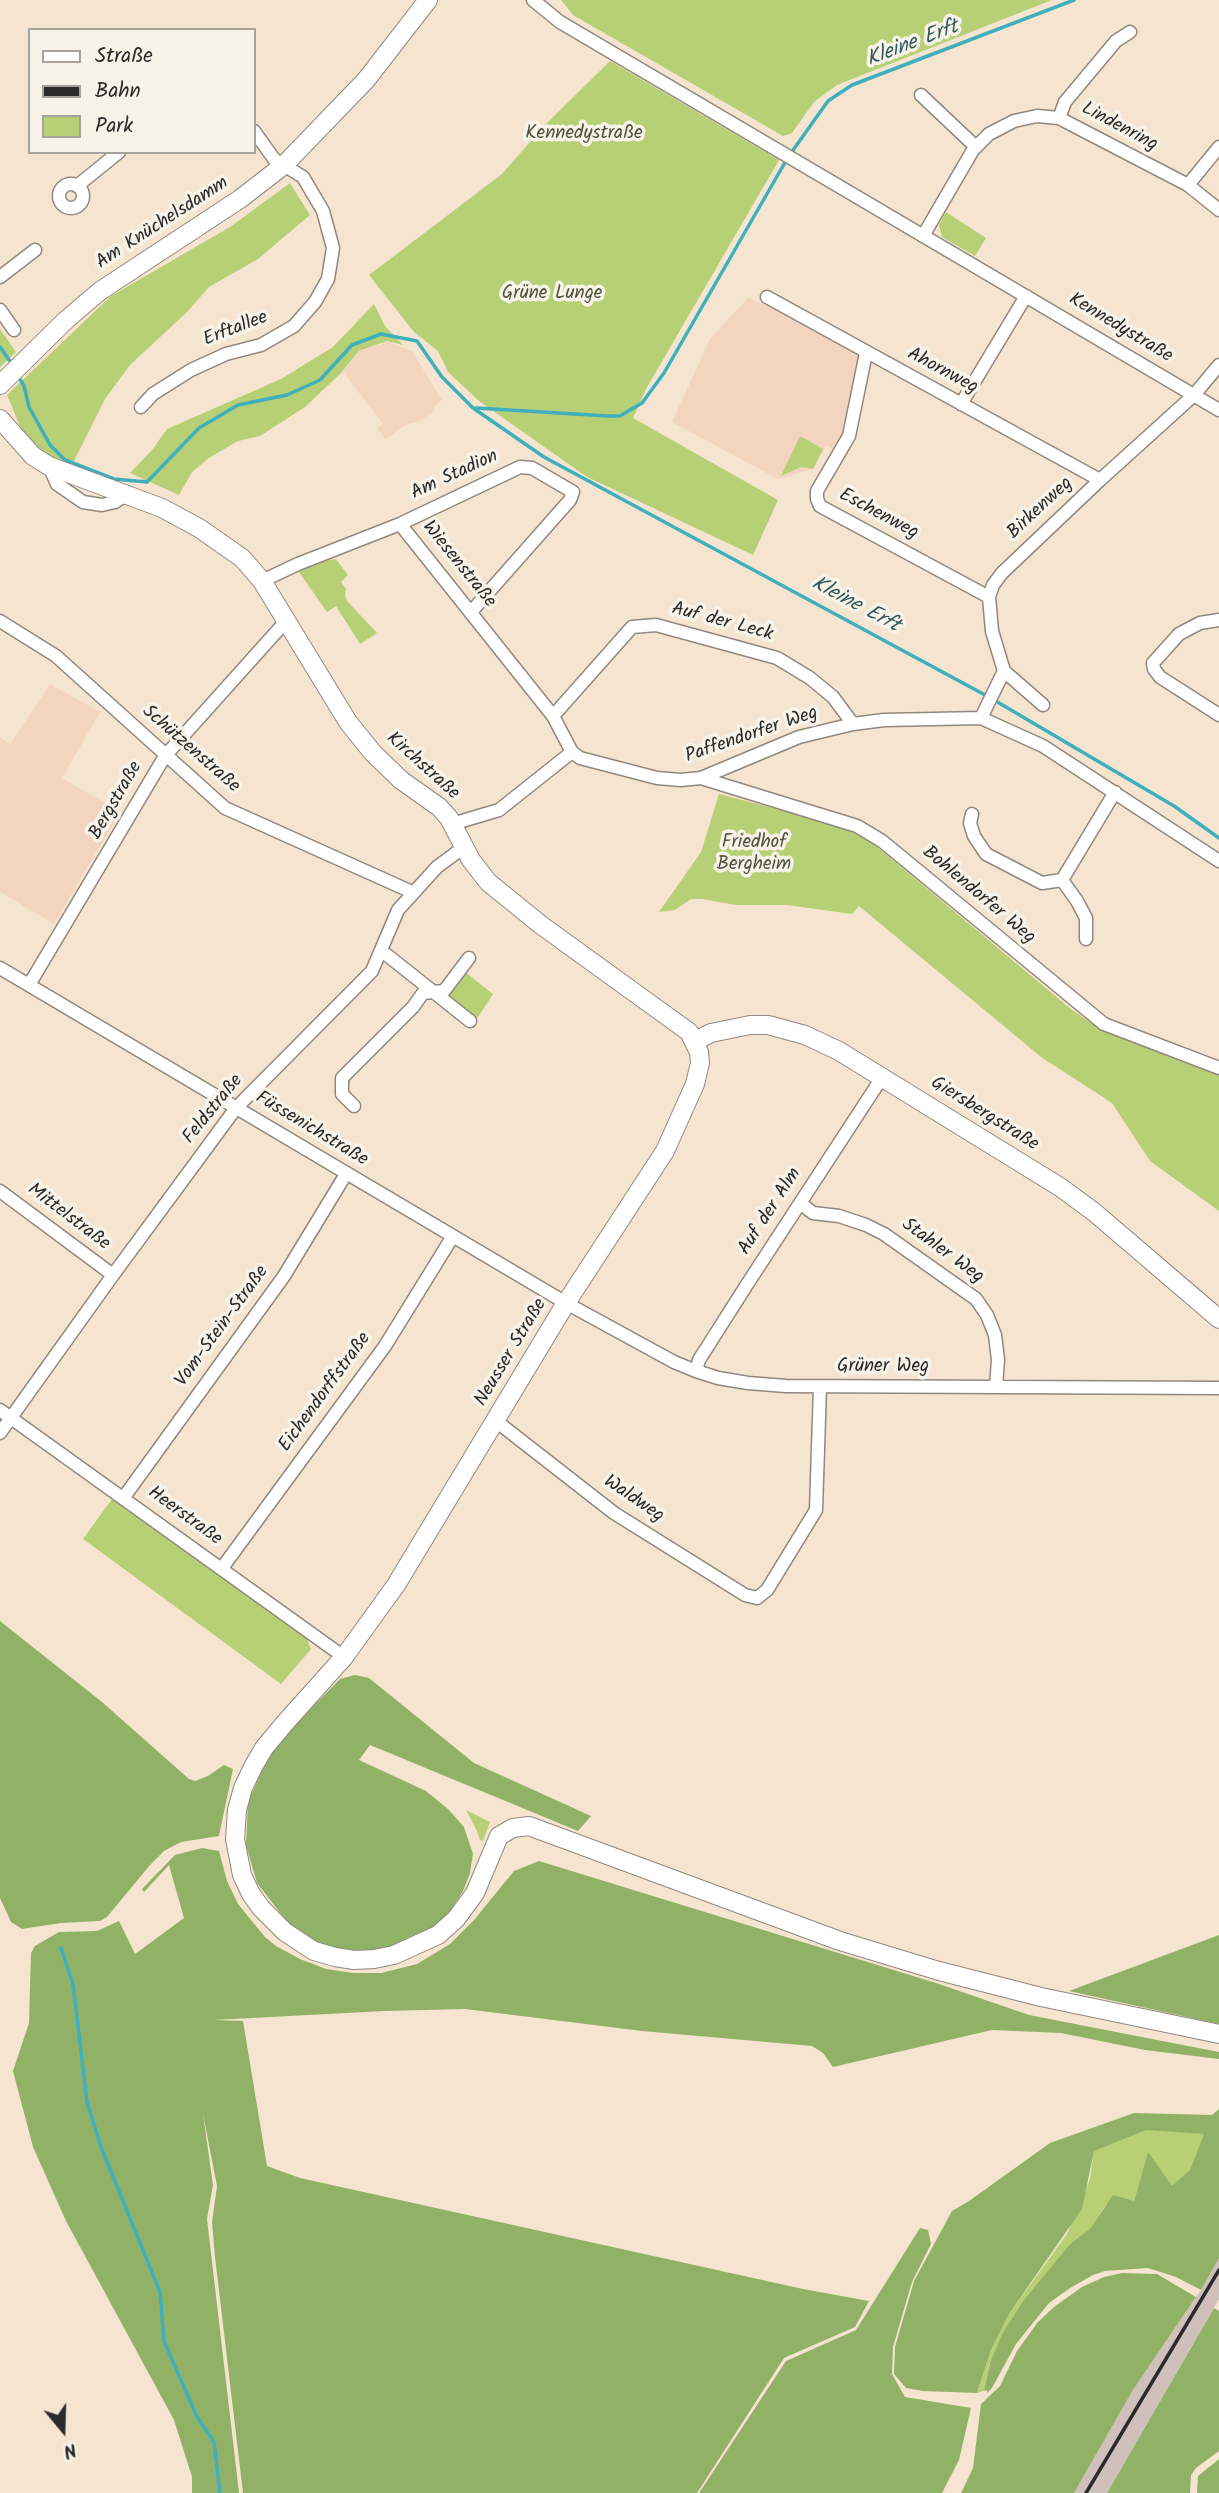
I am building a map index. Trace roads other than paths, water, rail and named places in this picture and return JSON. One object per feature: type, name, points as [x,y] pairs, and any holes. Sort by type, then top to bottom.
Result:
[{"type":"main road","name":"Am Knüchelsdamm","points":[[0,385],[100,290],[240,199],[284,165],[366,80],[428,0]]},
{"type":"main road","name":"Kirchstraße","points":[[0,419],[33,456],[48,466],[162,508],[200,528],[242,558],[262,581],[288,620],[348,722],[373,753],[401,779],[439,807],[488,882],[541,925],[689,1032],[695,1041]]},
{"type":"main road","name":"Giersbergstraße","points":[[695,1041],[710,1033],[768,1025],[805,1035],[883,1076],[1060,1187],[1094,1212],[1219,1319]]},
{"type":"main road","name":"Neusser Straße","points":[[695,1041],[701,1063],[695,1084],[665,1151],[566,1303],[389,1596],[344,1657],[264,1748],[243,1788],[237,1810],[235,1839],[238,1861],[251,1894],[274,1923],[314,1951],[335,1957],[374,1959],[415,1947],[438,1935],[456,1919],[470,1901],[499,1836],[513,1828],[529,1826],[840,1941],[1041,1997],[1219,2034]]},
{"type":"street","name":"Kennedystraße","points":[[533,0],[560,22],[1219,410]]},
{"type":"street","points":[[1059,118],[1065,102],[1116,40],[1130,32]]},
{"type":"street","points":[[921,95],[976,147]]},
{"type":"street","name":"Lindenring","points":[[923,236],[976,147],[989,134],[1014,121],[1037,116],[1059,118],[1188,185],[1219,210]]},
{"type":"street","name":"Erftallee","points":[[141,407],[153,394],[191,370],[226,354],[261,345],[294,326],[315,302],[328,279],[333,247],[323,211],[303,177],[274,159],[256,134]]},
{"type":"street","points":[[1188,185],[1219,147]]},
{"type":"street","points":[[77,186],[117,154]]},
{"type":"street","points":[[0,277],[35,250]]},
{"type":"street","points":[[961,404],[1026,296]]},
{"type":"street","name":"Ahornweg","points":[[767,297],[1100,480]]},
{"type":"street","points":[[0,310],[14,330]]},
{"type":"street","name":"Eschenweg","points":[[866,353],[849,436],[817,491],[820,506],[989,597]]},
{"type":"street","name":"Birkenweg","points":[[989,597],[993,585],[1002,573],[1194,395],[1219,365]]},
{"type":"street","name":"Am Stadion","points":[[400,524],[520,467],[532,468],[573,492],[570,500],[540,536],[471,612]]},
{"type":"street","name":"Wiesenstraße","points":[[262,581],[400,524],[553,716],[572,752]]},
{"type":"street","points":[[983,713],[1001,677],[989,597]]},
{"type":"street","name":"Bergstraße","points":[[29,985],[165,756],[288,620]]},
{"type":"street","points":[[1219,620],[1200,623],[1179,634],[1153,663],[1160,677],[1219,715]]},
{"type":"street","name":"Schützenstraße","points":[[0,621],[56,656],[225,808],[412,892]]},
{"type":"street","name":"Auf der Leck","points":[[553,716],[632,627],[656,625],[777,658],[810,678],[833,697],[853,724]]},
{"type":"street","points":[[1001,677],[1043,705]]},
{"type":"street","name":"Paffendorfer Weg","points":[[572,752],[592,762],[657,778],[681,780],[702,778],[799,737],[853,724],[983,713],[1043,746],[1219,861]]},
{"type":"street","points":[[452,824],[499,810],[572,752]]},
{"type":"street","name":"Bohlendorfer Weg","points":[[702,778],[857,826],[883,841],[1104,1024],[1219,1068]]},
{"type":"street","points":[[1062,880],[1115,792]]},
{"type":"street","points":[[972,814],[970,823],[974,836],[986,854],[1042,883],[1062,880]]},
{"type":"street","name":"Feldstraße","points":[[0,1433],[236,1108],[372,971],[398,910],[436,867],[464,847]]},
{"type":"street","points":[[1062,880],[1086,918],[1086,939]]},
{"type":"street","points":[[380,952],[470,1021]]},
{"type":"street","points":[[354,1106],[342,1094],[342,1078],[413,1007],[423,993],[444,991],[469,958]]},
{"type":"street","name":"Füssenichstraße","points":[[0,968],[566,1303]]},
{"type":"street","name":"Auf der Alm","points":[[696,1371],[699,1360],[883,1076]]},
{"type":"street","name":"Vom-Stein-Straße","points":[[124,1497],[284,1276],[345,1174]]},
{"type":"street","name":"Mittelstraße","points":[[0,1191],[113,1275]]},
{"type":"street","name":"Stahler Weg","points":[[800,1203],[813,1213],[839,1216],[866,1224],[976,1299],[988,1315],[995,1335],[998,1360],[996,1387]]},
{"type":"street","name":"Eichendorffstraße","points":[[222,1568],[385,1346],[453,1236]]},
{"type":"street","name":"Grüner Weg","points":[[566,1303],[674,1362],[718,1378],[748,1383],[820,1387],[1219,1388]]},
{"type":"street","name":"Waldweg","points":[[496,1421],[614,1513],[745,1595],[757,1598],[767,1590],[816,1510],[820,1387]]},
{"type":"street","name":"Heerstraße","points":[[0,1409],[344,1657]]},
{"type":"waterway","name":"Kleine Erft","points":[[791,153],[828,101],[852,85],[1074,0]]},
{"type":"waterway","name":"Kleine Erft","points":[[476,408],[620,416],[642,403],[664,373],[787,159]]},
{"type":"waterway","name":"Kleine Erft","points":[[17,374],[24,386],[29,407],[50,445],[65,460],[114,479],[147,482],[199,428],[238,405],[287,395],[320,380],[352,345],[381,334],[417,341],[442,377],[473,408],[544,457],[987,696]]},
{"type":"waterway","name":"Kleine Erft","points":[[0,347],[12,364]]},
{"type":"waterway","name":"Kleine Erft","points":[[994,700],[1174,806],[1219,838]]},
{"type":"waterway","points":[[61,1948],[73,1984],[87,2102],[101,2147],[160,2292],[164,2341],[197,2417],[214,2442],[220,2493]]},
{"type":"railway","points":[[1086,2493],[1219,2270]]},
{"type":"park label","name":"Grüne Lunge","points":[[552,295]]},
{"type":"park label","name":"Friedhof Bergheim","points":[[754,855]]}]
